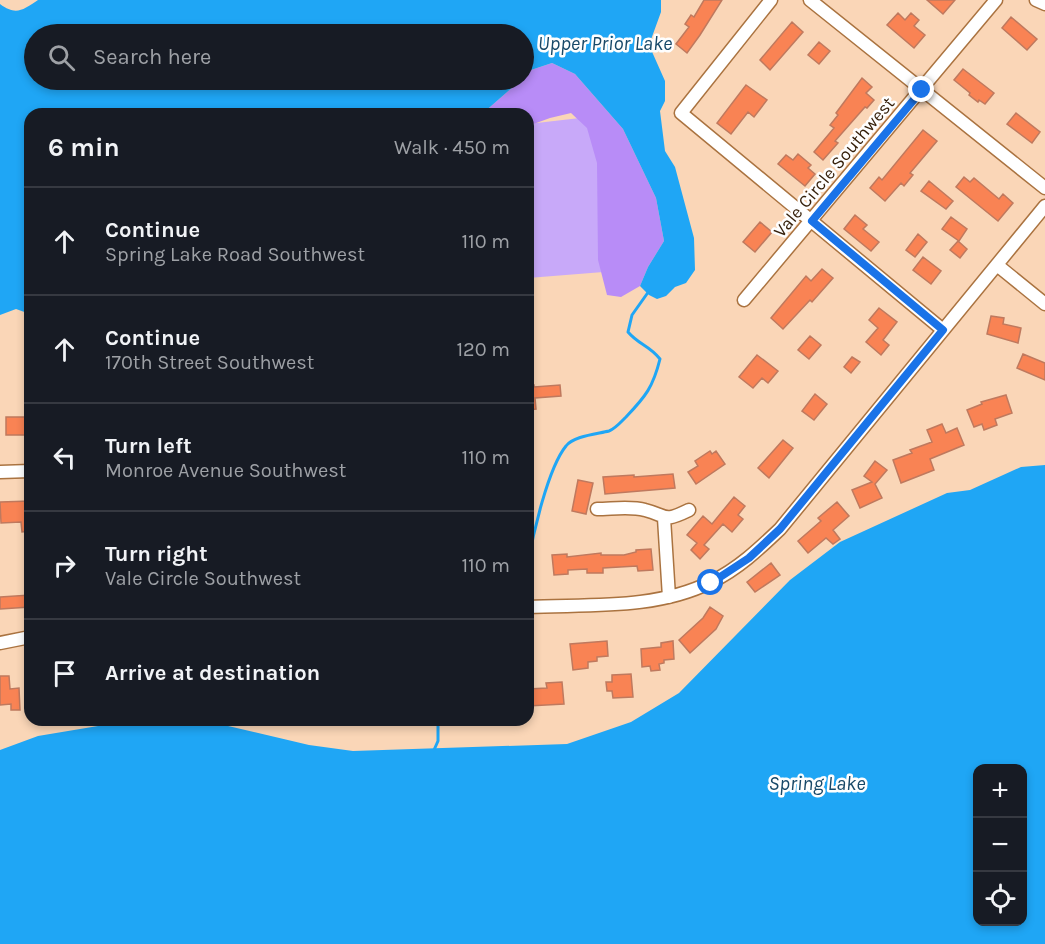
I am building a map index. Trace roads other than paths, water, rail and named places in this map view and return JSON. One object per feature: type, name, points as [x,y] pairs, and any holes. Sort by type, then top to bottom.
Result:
[{"type":"street","points":[[771,0],[681,112],[943,330]]},
{"type":"street","points":[[810,0],[1045,188]]},
{"type":"street","name":"Vale Circle Southwest","points":[[744,300],[996,0]]},
{"type":"street","points":[[1036,0],[1045,4]]},
{"type":"street","points":[[534,607],[644,602],[669,597],[711,583],[749,558],[780,529],[1045,206]]},
{"type":"street","points":[[997,265],[1045,304]]},
{"type":"street","points":[[0,472],[24,471]]},
{"type":"street","points":[[597,508],[644,509],[664,518],[674,517],[689,510]]},
{"type":"street","points":[[664,518],[669,597]]},
{"type":"street","points":[[0,643],[24,638]]},
{"type":"water","name":"Upper Prior Lake","points":[[38,0],[661,0],[661,12],[649,45],[665,81],[665,101],[660,111],[665,151],[675,167],[694,238],[695,270],[686,283],[675,287],[666,296],[657,299],[640,286],[648,267],[664,241],[656,198],[623,129],[575,74],[552,63],[534,69],[534,24],[24,24],[24,90],[510,90],[489,108],[24,108],[24,312],[16,309],[0,315],[0,4],[15,11],[28,7]]},
{"type":"water","name":"Spring Lake","points":[[1045,465],[1045,944],[0,944],[0,750],[38,736],[98,726],[228,726],[309,745],[353,751],[567,744],[631,722],[679,693],[790,580],[840,542],[947,493],[970,490],[1021,467]]},
{"type":"waterway","points":[[534,534],[547,485],[559,456],[566,446],[580,438],[613,429],[639,403],[655,377],[660,359],[628,332],[632,315],[649,291]]},
{"type":"waterway","points":[[434,750],[438,741],[438,726]]}]
